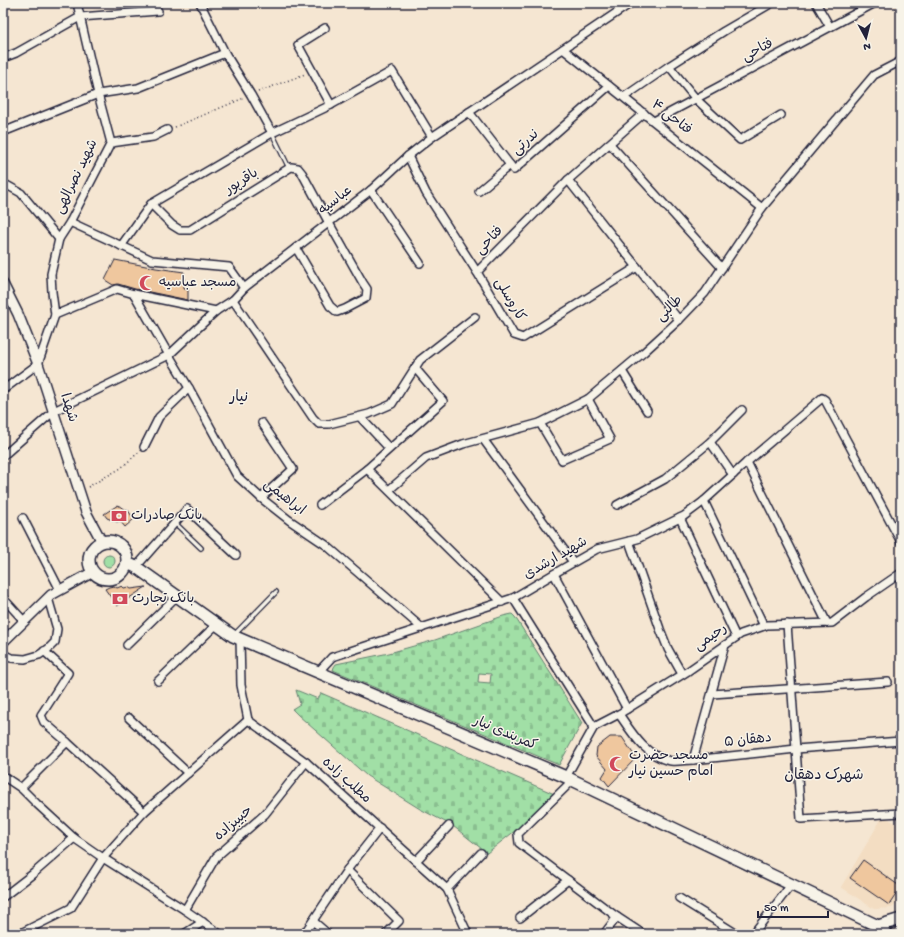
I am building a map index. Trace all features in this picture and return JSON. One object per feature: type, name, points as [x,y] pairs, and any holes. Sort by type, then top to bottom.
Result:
[{"type":"main road","points":[[102,542],[112,542],[120,546],[126,553],[132,565],[116,577],[104,579],[93,572],[89,561],[92,549],[102,542]]},
{"type":"main road","name":"کمربندی نیار","points":[[132,565],[237,637],[570,778],[791,884],[882,930]]},
{"type":"main road","points":[[882,930],[901,919]]},
{"type":"street","name":"شهید نصرالهی","points":[[55,315],[52,292],[52,274],[59,238],[70,222],[111,144],[77,3]]},
{"type":"street","points":[[200,3],[225,53],[272,133]]},
{"type":"street","name":"عباسیه","points":[[3,456],[54,411],[169,355],[216,311],[233,300],[244,288],[371,190],[408,156],[432,137],[631,3]]},
{"type":"street","points":[[624,97],[724,31],[772,3]]},
{"type":"street","points":[[816,3],[830,27]]},
{"type":"street","name":"فتاحی","points":[[654,121],[875,3]]},
{"type":"street","points":[[3,58],[16,53],[80,17],[158,11]]},
{"type":"street","points":[[325,28],[298,46],[331,105]]},
{"type":"street","name":"فتاحی ۴","points":[[563,49],[762,208]]},
{"type":"street","points":[[3,132],[98,94],[138,88],[225,53]]},
{"type":"street","name":"طالبی","points":[[389,490],[426,458],[463,444],[540,423],[588,399],[622,371],[679,320],[705,293],[762,208],[874,75],[901,62]]},
{"type":"street","points":[[670,66],[696,98],[740,140],[781,115]]},
{"type":"street","points":[[121,246],[151,204],[272,133],[331,105],[392,71],[432,137]]},
{"type":"street","name":"ندرتی","points":[[469,112],[514,170],[516,170],[609,86]]},
{"type":"street","name":"فتاحی","points":[[477,272],[568,180],[644,113]]},
{"type":"street","points":[[111,144],[153,137],[167,130]]},
{"type":"street","points":[[610,144],[722,268]]},
{"type":"street","name":"کاروسلی","points":[[408,156],[426,193],[477,272],[514,335],[523,338],[637,267]]},
{"type":"street","points":[[479,191],[510,165]]},
{"type":"street","points":[[289,168],[298,168],[302,173],[363,283],[366,289],[366,298],[337,312],[330,306],[296,248]]},
{"type":"street","name":"باقرپور","points":[[151,204],[172,226],[180,230],[190,230],[289,168]]},
{"type":"street","points":[[568,180],[679,320]]},
{"type":"street","points":[[3,183],[21,193],[59,238]]},
{"type":"street","points":[[371,190],[420,263]]},
{"type":"street","points":[[70,222],[152,260],[229,267],[244,288]]},
{"type":"street","name":"شهدا","points":[[4,289],[18,314],[38,364],[86,512],[102,542]]},
{"type":"street","points":[[3,390],[38,364],[55,315],[117,289],[216,311]]},
{"type":"street","name":"ابراهیمی","points":[[134,294],[189,388],[237,476],[260,498],[326,545],[422,628]]},
{"type":"street","points":[[233,300],[312,418],[319,424],[329,424],[360,417],[392,404],[420,360],[475,316]]},
{"type":"street","points":[[320,505],[368,469],[443,401],[415,368]]},
{"type":"street","points":[[622,371],[647,411]]},
{"type":"street","points":[[144,447],[159,417],[189,388]]},
{"type":"street","name":"شهید ارشدی","points":[[318,671],[332,657],[513,598],[597,549],[637,539],[684,516],[704,501],[822,398],[825,400],[901,542]]},
{"type":"street","points":[[540,423],[562,460],[610,439],[588,399]]},
{"type":"street","points":[[617,505],[665,479],[710,442],[742,410]]},
{"type":"street","points":[[360,417],[390,448]]},
{"type":"street","points":[[260,498],[294,468],[262,423]]},
{"type":"street","points":[[483,439],[573,562]]},
{"type":"street","points":[[710,442],[733,475]]},
{"type":"street","points":[[747,462],[827,623]]},
{"type":"street","points":[[368,469],[502,602]]},
{"type":"street","points":[[704,501],[764,626]]},
{"type":"street","points":[[132,565],[175,523],[187,509],[236,555]]},
{"type":"street","points":[[23,518],[60,590]]},
{"type":"street","points":[[680,518],[736,637]]},
{"type":"street","points":[[629,541],[660,629],[668,649],[682,674]]},
{"type":"street","points":[[3,642],[48,598],[93,572]]},
{"type":"street","name":"رحیمی","points":[[594,727],[619,714],[682,674],[740,634],[767,625],[832,623],[901,573]]},
{"type":"street","points":[[554,574],[627,709]]},
{"type":"street","points":[[127,645],[177,596]]},
{"type":"street","points":[[3,598],[24,621]]},
{"type":"street","points":[[3,654],[11,658],[25,659],[39,655],[55,642],[57,629],[48,598]]},
{"type":"street","points":[[513,598],[594,727],[570,778],[518,834],[519,843],[617,917],[643,934]]},
{"type":"street","points":[[158,681],[217,624]]},
{"type":"street","points":[[787,624],[800,819],[901,813]]},
{"type":"street","points":[[20,934],[71,908],[103,858],[144,812],[248,720],[241,685],[237,637]]},
{"type":"street","points":[[693,760],[725,645]]},
{"type":"street","points":[[44,651],[68,673],[41,715],[44,722],[144,812]]},
{"type":"street","points":[[712,694],[888,682]]},
{"type":"street","name":"دهقان ۵","points":[[619,714],[635,737],[648,751],[659,758],[672,761],[901,741]]},
{"type":"street","points":[[129,718],[188,774]]},
{"type":"street","name":"مطلب زاده","points":[[248,720],[306,762],[446,889],[468,934]]},
{"type":"street","points":[[20,788],[67,742]]},
{"type":"street","name":"حبیبزاده","points":[[185,910],[216,857],[265,814],[306,762]]},
{"type":"street","points":[[3,776],[20,788],[74,838],[220,934]]},
{"type":"street","points":[[416,861],[449,826]]},
{"type":"street","points":[[304,934],[347,870],[380,828]]},
{"type":"street","points":[[3,897],[34,873],[74,838]]},
{"type":"street","points":[[446,889],[481,853]]},
{"type":"street","points":[[347,870],[399,921],[386,934]]},
{"type":"street","points":[[520,918],[568,880]]},
{"type":"street","points":[[753,934],[791,884]]},
{"type":"street","points":[[679,898],[737,934]]},
{"type":"street","points":[[604,934],[617,917]]},
{"type":"street","points":[[313,921],[328,934]]},
{"type":"street","points":[[184,934],[203,922]]},
{"type":"lane","points":[[272,133],[289,168]]},
{"type":"lane","points":[[175,523],[201,548]]},
{"type":"lane","points":[[237,637],[276,592]]},
{"type":"path","points":[[167,130],[312,71]]},
{"type":"path","points":[[79,492],[122,468],[144,447]]},
{"type":"shaded area","points":[[883,816],[901,826],[901,900],[892,908],[874,909],[841,887]]},
{"type":"green space","points":[[107,555],[111,555],[115,561],[111,567],[107,567],[103,563],[103,559]]},
{"type":"green space","points":[[512,614],[515,617],[582,723],[559,765],[333,670],[336,664],[389,653],[435,640]],"holes":[[[479,673],[491,674],[490,683],[478,682]]]},
{"type":"green space","points":[[296,690],[318,699],[321,693],[559,796],[487,853],[453,826],[420,809],[367,776],[292,709],[300,704]]},
{"type":"building","name":"مسجد عباسیه","points":[[115,260],[184,272],[184,288],[188,288],[188,300],[118,284],[113,285],[105,280]]},
{"type":"building","name":"بانک صادرات","points":[[118,505],[125,510],[127,509],[134,519],[125,527],[120,521],[117,522],[107,518],[104,514]]},
{"type":"building","name":"بانک تجارت","points":[[114,586],[117,588],[122,586],[124,588],[128,587],[131,589],[146,587],[117,606],[105,589]]},
{"type":"building","name":"مسجد حضرت امام حسین نیار","points":[[610,737],[622,737],[636,758],[609,786],[602,777],[607,769],[596,756],[597,747]]},
{"type":"building","points":[[863,860],[901,887],[889,905],[850,878]]},
{"type":"place","name":"مسجد عباسیه","points":[[147,283]]},
{"type":"place","name":"بانک صادرات","points":[[119,516]]},
{"type":"place","name":"بانک تجارت","points":[[120,599]]},
{"type":"place","name":"مسجد حضرت امام حسین نیار","points":[[617,764]]},
{"type":"district","name":"نیار","points":[[239,398]]},
{"type":"district","name":"شهرک دهقان","points":[[824,776]]}]
